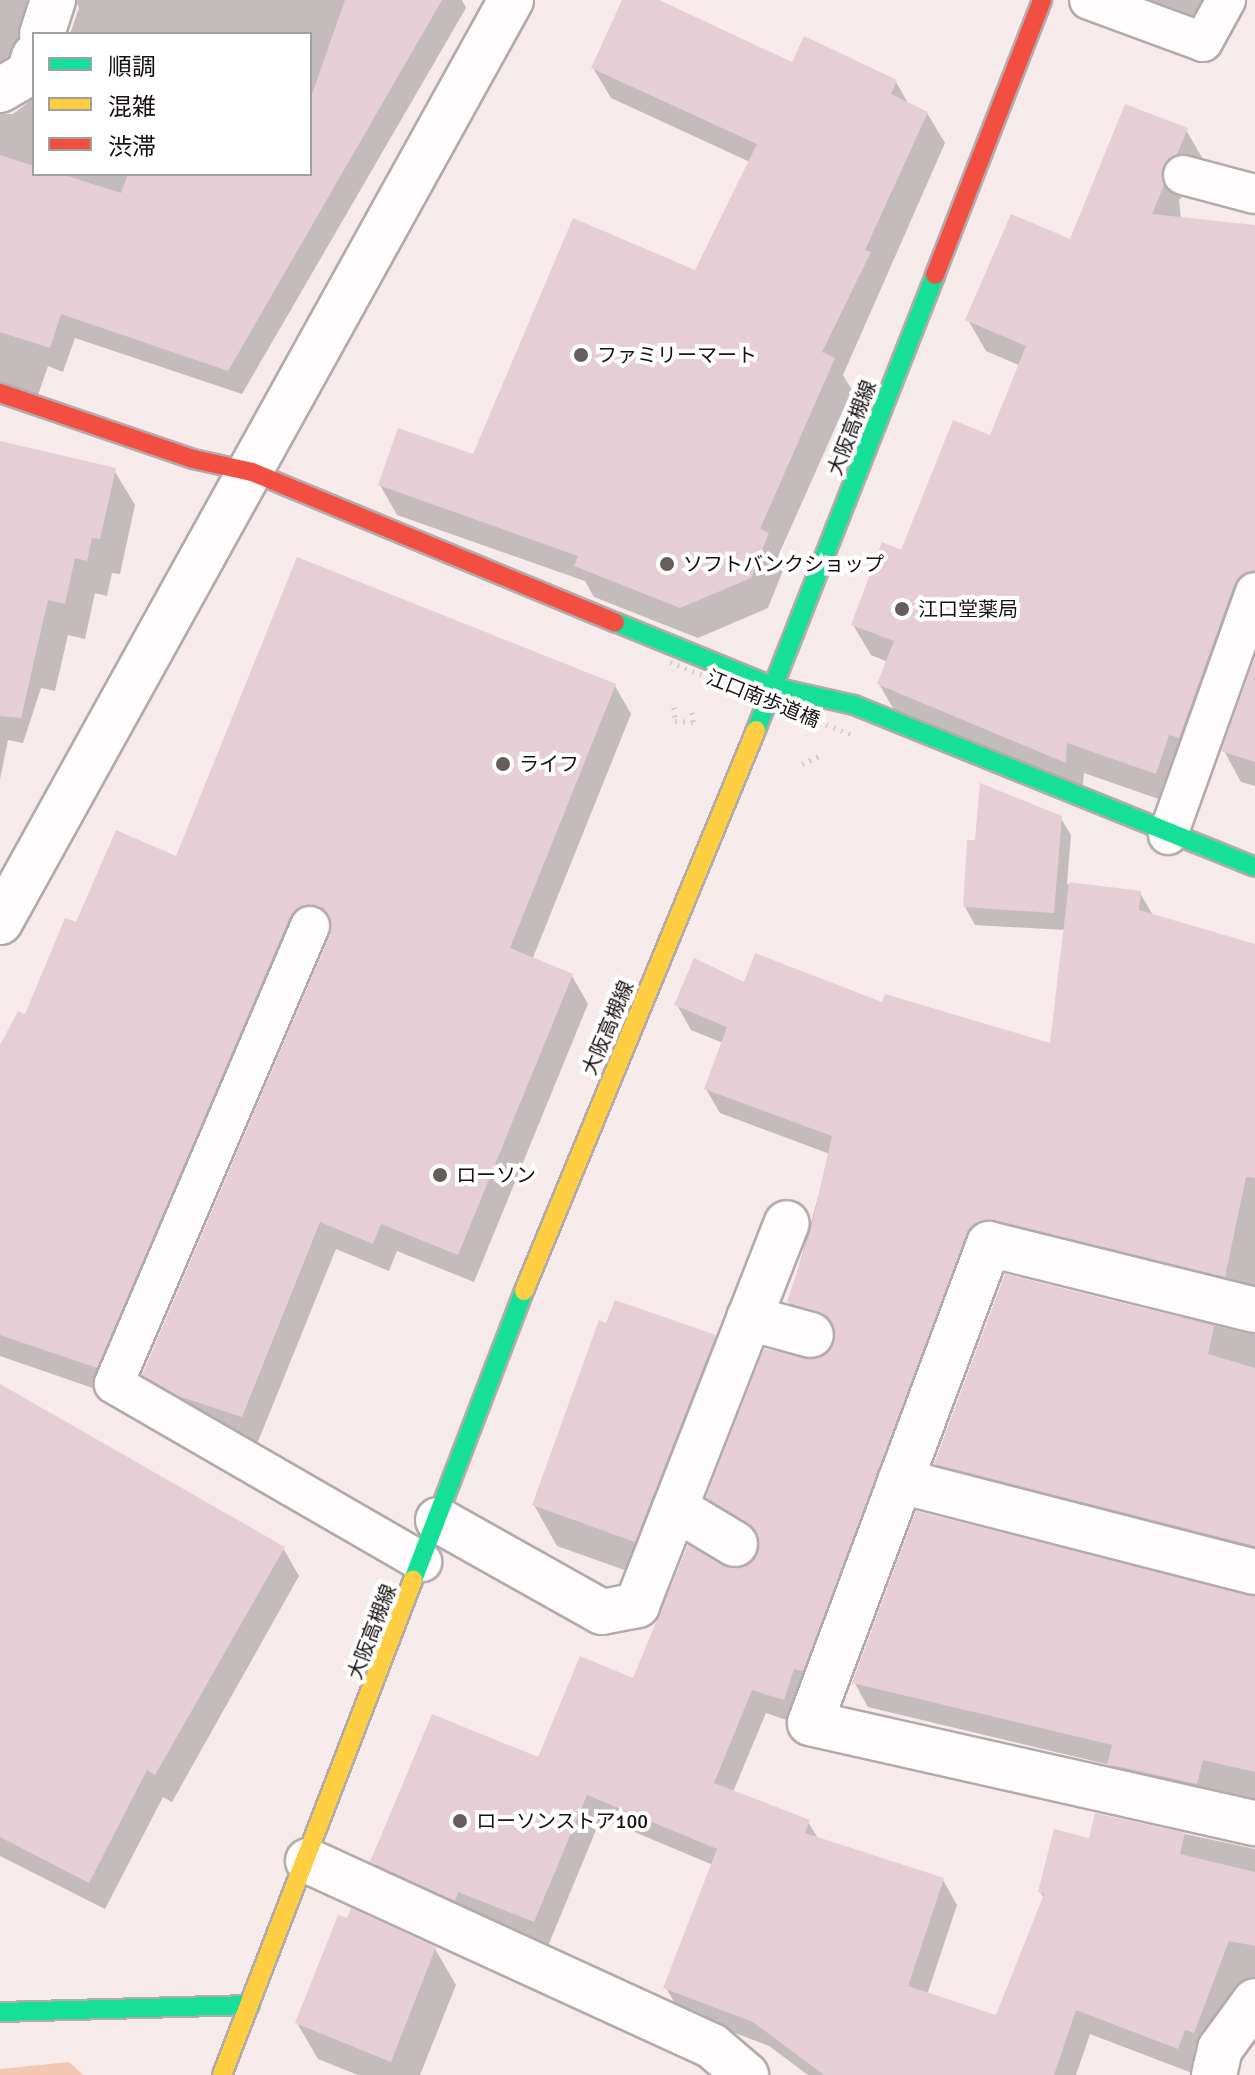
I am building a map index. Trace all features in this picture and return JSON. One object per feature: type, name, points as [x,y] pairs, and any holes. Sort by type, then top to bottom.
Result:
[{"type":"main road","name":"大阪高槻線","points":[[222,2075],[308,1861],[549,1227],[774,687],[1042,0]]},
{"type":"main road","points":[[0,393],[193,459],[252,472],[774,687],[854,705],[1168,835],[1255,867]]},
{"type":"main road","points":[[0,2012],[250,2005]]},
{"type":"street","points":[[43,32],[53,0]]},
{"type":"street","points":[[2,914],[252,472],[373,243],[511,0]]},
{"type":"street","points":[[0,90],[29,73],[32,63]]},
{"type":"street","points":[[438,1520],[602,1612],[637,1605],[787,1223]]},
{"type":"street","points":[[1253,1303],[989,1244],[810,1723],[1255,1823]]},
{"type":"street","points":[[749,1318],[811,1335]]},
{"type":"street","points":[[900,1481],[1255,1572]]},
{"type":"street","points":[[675,1508],[735,1544]]},
{"type":"street","points":[[308,1861],[712,2046],[746,2075]]},
{"type":"street","points":[[1214,2075],[1220,2049],[1255,2001]]},
{"type":"lane","points":[[1089,0],[1203,42],[1226,0]]},
{"type":"lane","points":[[1183,175],[1255,194]]},
{"type":"lane","points":[[1168,835],[1255,592]]},
{"type":"lane","points":[[310,926],[114,1384],[422,1562]]},
{"type":"path","name":"江口南歩道橋","points":[[670,662],[855,736]]},
{"type":"shaded area","points":[[69,2062],[83,2075],[0,2075],[0,2069]]},
{"type":"building","points":[[345,0],[442,0],[228,371],[61,314],[50,348],[0,332],[0,155],[32,165],[32,176],[67,176],[121,193],[127,176],[312,176],[312,94]]},
{"type":"building","points":[[622,0],[659,0],[792,62],[804,36],[897,80],[891,94],[928,112],[865,250],[871,252],[822,352],[835,358],[760,529],[769,533],[751,578],[680,608],[574,566],[578,556],[378,485],[398,428],[473,454],[573,218],[695,270],[757,144],[591,68]]},
{"type":"building","points":[[1125,104],[1188,128],[1177,154],[1162,169],[1164,185],[1152,214],[1255,225],[1255,571],[1241,575],[1234,585],[1179,738],[1169,735],[1156,774],[1067,743],[1066,763],[877,684],[894,641],[851,625],[882,542],[901,550],[953,420],[990,435],[1026,346],[965,320],[1011,214],[1070,239]]},
{"type":"building","points":[[0,441],[116,468],[100,539],[92,538],[87,561],[75,558],[65,604],[48,600],[21,718],[0,716]]},
{"type":"building","points":[[297,557],[616,684],[510,948],[573,974],[458,1255],[381,1224],[373,1244],[320,1222],[242,1417],[178,1396],[142,1375],[330,935],[328,914],[308,904],[290,917],[97,1368],[0,1335],[0,1045],[18,1011],[25,1014],[65,918],[76,922],[116,830],[176,856]]},
{"type":"building","points":[[1255,657],[1255,762],[1221,751]]},
{"type":"building","points":[[980,783],[1062,816],[1054,913],[963,907],[967,840],[975,840]]},
{"type":"building","points":[[1069,882],[1141,891],[1139,910],[1255,944],[1255,1178],[1246,1177],[1225,1277],[995,1220],[972,1226],[803,1671],[794,1669],[784,1700],[752,1690],[714,1783],[810,1820],[805,1833],[944,1878],[908,1986],[996,2015],[1044,1894],[1038,1892],[1054,1829],[1089,1838],[1095,1813],[1185,1833],[1180,1854],[1255,1872],[1255,1946],[1229,1941],[1194,2033],[1185,2030],[1178,2049],[1076,2010],[1054,2075],[824,2075],[753,2022],[663,1988],[717,1849],[587,1795],[534,1922],[458,1892],[455,1901],[370,1862],[432,1714],[538,1757],[580,1656],[633,1678],[688,1545],[734,1569],[756,1557],[756,1531],[706,1497],[764,1349],[817,1359],[835,1342],[828,1317],[787,1302],[810,1232],[832,1136],[704,1089],[727,1027],[674,1005],[694,958],[744,982],[755,953],[882,1002],[885,994],[1050,1043]]},
{"type":"building","points":[[1005,1274],[1214,1326],[1208,1354],[1255,1368],[1255,1546],[934,1464]]},
{"type":"building","points":[[615,1300],[716,1335],[635,1542],[532,1505],[599,1320],[606,1323]]},
{"type":"building","points":[[0,1384],[285,1547],[155,1775],[147,1770],[89,1883],[0,1837]]},
{"type":"building","points":[[916,1511],[1255,1596],[1255,1772],[1203,1760],[1197,1784],[1107,1764],[1112,1745],[852,1683]]},
{"type":"building","points":[[351,1908],[436,1947],[391,2062],[295,2023],[338,1915],[347,1918]]},
{"type":"traffic: fast","points":[[756,730],[935,275]]},
{"type":"traffic: fast","points":[[615,622],[774,687],[854,705],[1255,867]]},
{"type":"traffic: fast","points":[[413,1580],[524,1291]]},
{"type":"traffic: fast","points":[[0,2012],[250,2005]]},
{"type":"traffic: slow","points":[[524,1291],[756,730]]},
{"type":"traffic: slow","points":[[222,2075],[413,1580]]},
{"type":"traffic: jam","points":[[935,275],[1042,0]]},
{"type":"traffic: jam","points":[[0,393],[193,459],[252,472],[615,622]]},
{"type":"place","name":"ファミリーマート","points":[[581,355]]},
{"type":"place","name":"ソフトバンクショップ","points":[[667,564]]},
{"type":"place","name":"江口堂薬局","points":[[902,609]]},
{"type":"place","name":"ライフ","points":[[503,764]]},
{"type":"place","name":"ローソン","points":[[440,1175]]},
{"type":"place","name":"ローソンストア100","points":[[460,1821]]}]
